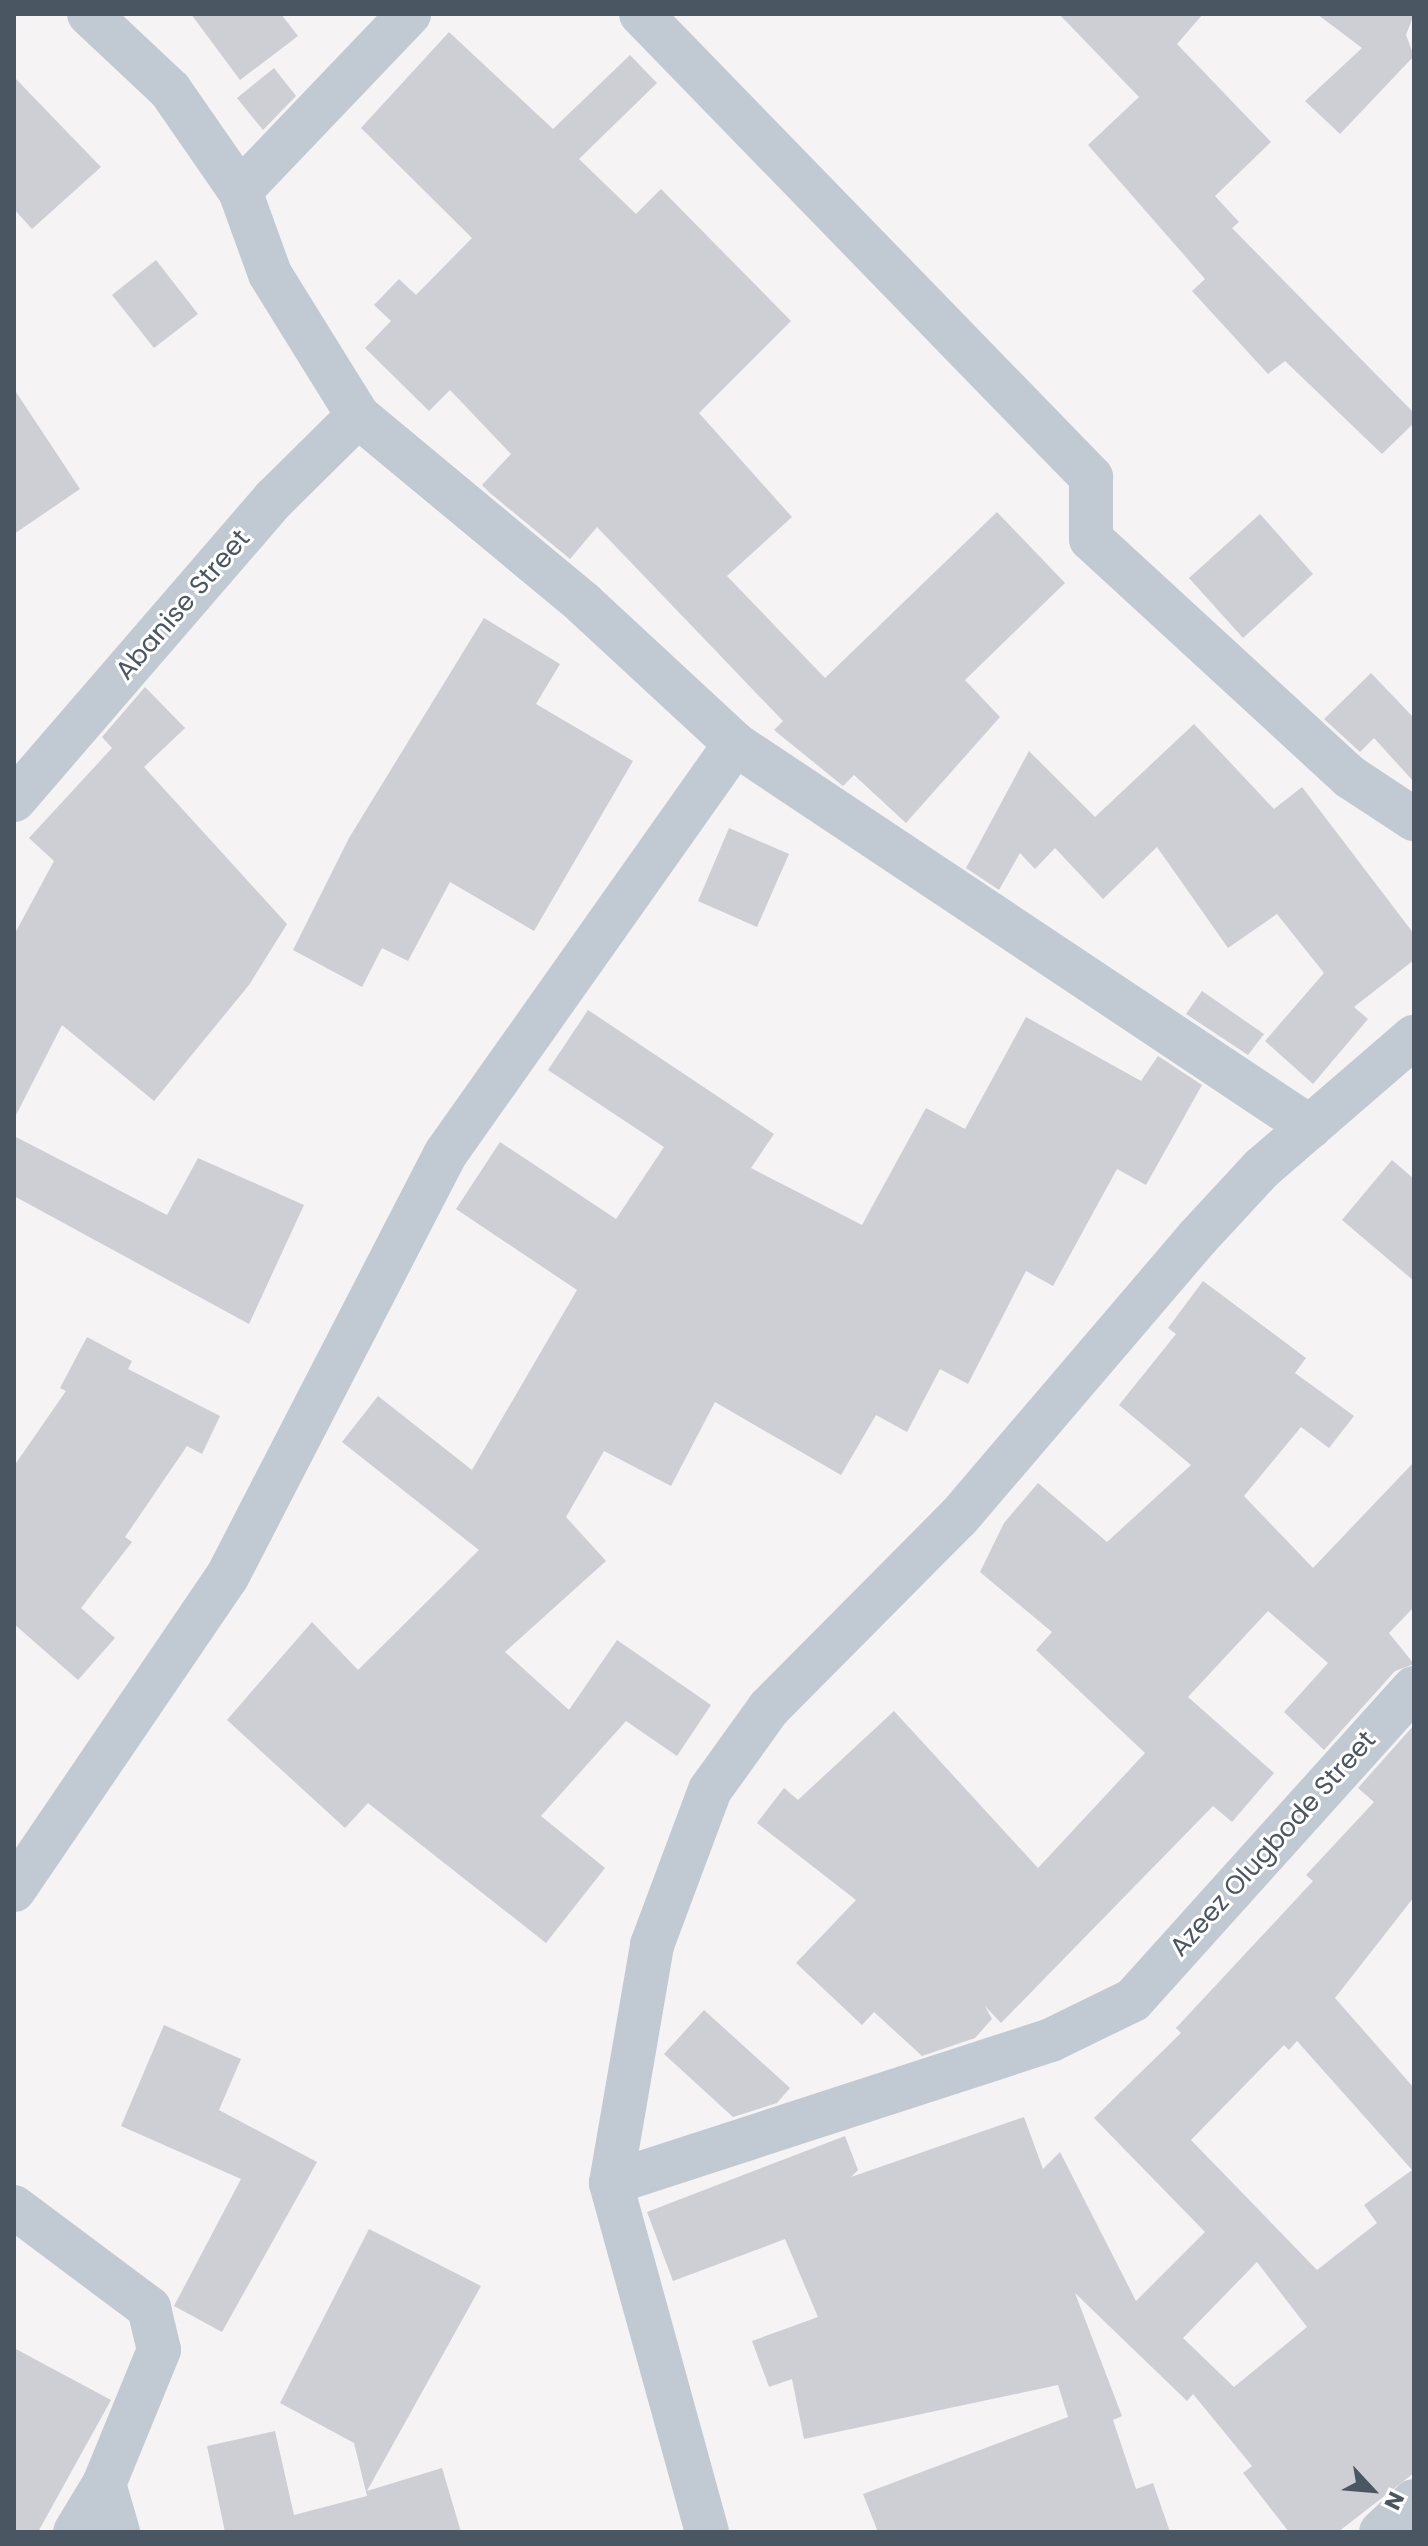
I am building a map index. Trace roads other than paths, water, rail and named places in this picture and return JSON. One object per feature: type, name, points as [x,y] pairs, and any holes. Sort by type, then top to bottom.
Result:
[{"type":"street","points":[[89,14],[170,90],[240,191],[270,274],[358,416],[583,603],[735,744],[1310,1127]]},
{"type":"street","points":[[240,191],[409,14]]},
{"type":"street","points":[[641,14],[1091,477],[1091,539],[1350,777],[1414,819]]},
{"type":"street","name":"Abanise Street","points":[[14,800],[274,499],[358,416]]},
{"type":"street","points":[[14,1890],[227,1577],[446,1153],[735,744]]},
{"type":"street","points":[[707,2532],[611,2183],[652,1945],[710,1790],[769,1708],[958,1518],[1198,1237],[1310,1127],[1405,1060]]},
{"type":"street","name":"Azeez Olugbode Street","points":[[611,2183],[1051,2040],[1133,2000],[1414,1688]]},
{"type":"street","points":[[14,2207],[149,2308],[159,2350],[104,2484],[75,2532]]},
{"type":"street","points":[[104,2484],[118,2532]]},
{"type":"street","points":[[1381,2532],[1414,2501]]}]
